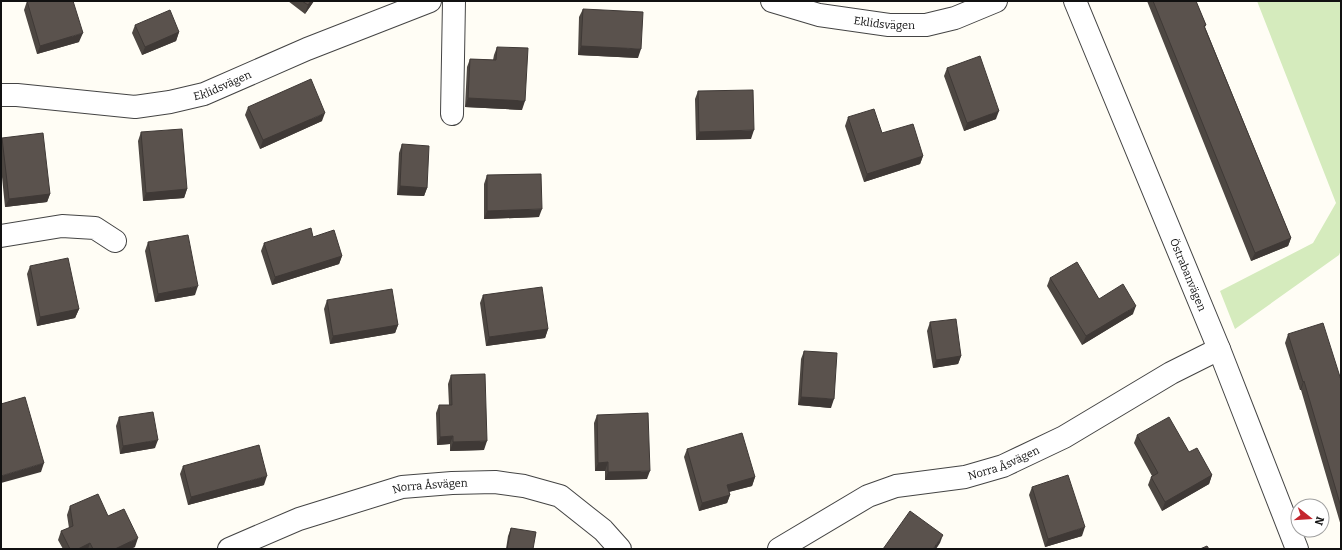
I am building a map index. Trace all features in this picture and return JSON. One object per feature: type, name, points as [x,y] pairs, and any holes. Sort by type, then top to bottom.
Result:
[{"type":"street","name":"Eklidsvägen","points":[[1,95],[17,95],[134,107],[170,102],[204,94],[307,49],[430,1]]},
{"type":"street","points":[[452,114],[454,1]]},
{"type":"street","name":"Eklidsvägen","points":[[772,1],[819,15],[889,25],[926,25],[955,18],[996,1]]},
{"type":"street","name":"Östrabanvägen","points":[[1075,1],[1219,349],[1297,549]]},
{"type":"street","points":[[1,236],[62,226],[95,228],[115,241]]},
{"type":"street","name":"Norra Åsvägen","points":[[779,549],[868,496],[896,486],[964,477],[1003,466],[1064,437],[1171,373],[1219,349]]},
{"type":"street","name":"Norra Åsvägen","points":[[229,549],[299,519],[402,487],[452,483],[495,482],[524,486],[560,496],[603,530],[620,549]]},
{"type":"green space","points":[[1257,1],[1341,1],[1341,250],[1339,255],[1235,329],[1220,291],[1313,243],[1336,203]]},
{"type":"building","points":[[27,1],[73,1],[83,33],[40,46]]},
{"type":"building","points":[[302,1],[311,1],[308,5]]},
{"type":"building","points":[[1153,1],[1196,1],[1206,25],[1204,26],[1291,238],[1255,253]]},
{"type":"building","points":[[583,9],[643,12],[641,49],[581,46]]},
{"type":"building","points":[[170,10],[179,32],[145,47],[135,25]]},
{"type":"building","points":[[497,47],[528,48],[525,101],[468,98],[470,59],[496,60]]},
{"type":"building","points":[[980,56],[999,111],[967,123],[947,68]]},
{"type":"building","points":[[311,79],[325,113],[263,140],[248,107]]},
{"type":"building","points":[[753,90],[754,130],[699,132],[698,91]]},
{"type":"building","points":[[874,109],[882,133],[913,124],[923,156],[867,174],[848,117]]},
{"type":"building","points":[[182,129],[187,189],[146,193],[141,132]]},
{"type":"building","points":[[43,133],[50,194],[9,199],[2,138]]},
{"type":"building","points":[[402,144],[429,146],[427,188],[400,186]]},
{"type":"building","points":[[541,174],[542,209],[487,211],[487,175]]},
{"type":"building","points":[[311,228],[313,237],[334,230],[342,256],[275,277],[264,243]]},
{"type":"building","points":[[188,235],[198,286],[158,294],[148,242]]},
{"type":"building","points":[[68,258],[79,309],[40,317],[30,266]]},
{"type":"building","points":[[1077,262],[1099,299],[1123,284],[1136,306],[1086,336],[1050,278]]},
{"type":"building","points":[[542,287],[548,329],[489,337],[483,295]]},
{"type":"building","points":[[392,289],[398,325],[333,336],[327,300]]},
{"type":"building","points":[[956,319],[961,356],[936,360],[930,322]]},
{"type":"building","points":[[1323,323],[1341,380],[1341,507],[1304,381],[1303,382],[1288,334]]},
{"type":"building","points":[[804,351],[837,353],[834,399],[801,397]]},
{"type":"building","points":[[485,374],[487,441],[453,442],[453,436],[440,437],[439,405],[452,405],[451,375]]},
{"type":"building","points":[[25,397],[44,463],[1,476],[1,404]]},
{"type":"building","points":[[153,412],[158,440],[123,446],[119,417]]},
{"type":"building","points":[[648,413],[650,471],[608,472],[608,462],[598,463],[597,415]]},
{"type":"building","points":[[1169,417],[1189,452],[1197,448],[1212,475],[1165,502],[1151,477],[1158,473],[1137,435]]},
{"type":"building","points":[[742,433],[755,477],[727,485],[730,495],[702,503],[687,449]]},
{"type":"building","points":[[259,445],[267,476],[191,497],[183,466]]},
{"type":"building","points":[[1068,475],[1085,527],[1048,539],[1032,487]]},
{"type":"building","points":[[98,494],[108,516],[124,509],[138,538],[115,549],[93,549],[90,543],[78,549],[70,549],[61,531],[73,526],[70,506]]},
{"type":"building","points":[[910,511],[943,535],[933,549],[883,549]]},
{"type":"building","points":[[511,528],[536,532],[533,549],[507,549]]},
{"type":"building","points":[[1207,546],[1209,549],[1200,549]]}]
